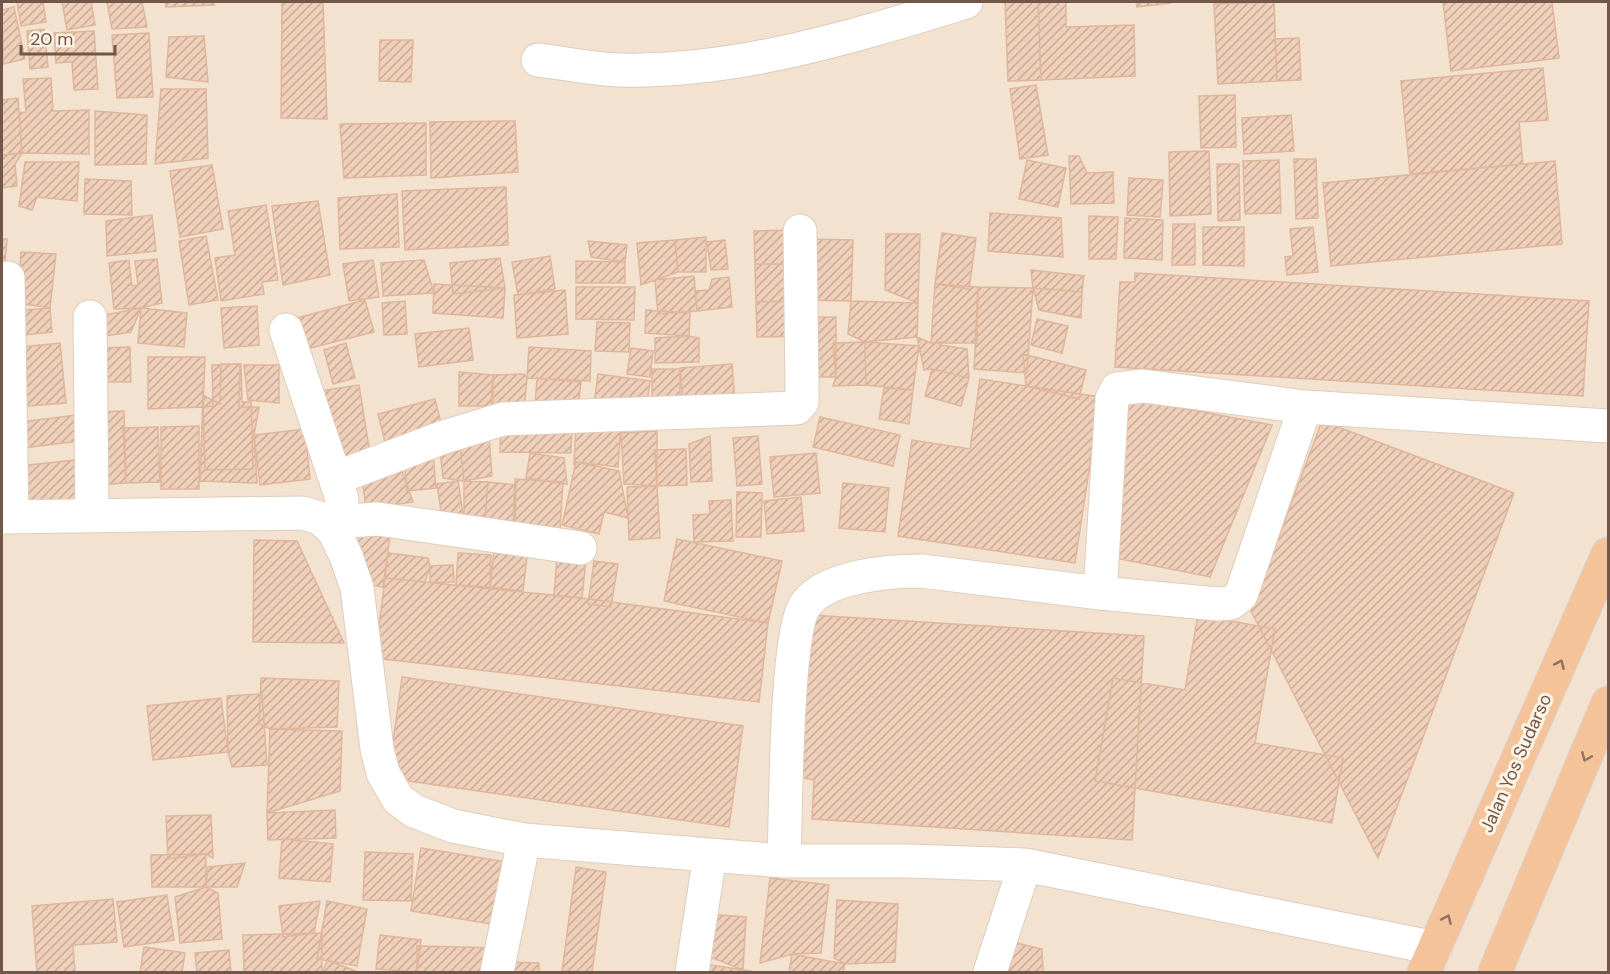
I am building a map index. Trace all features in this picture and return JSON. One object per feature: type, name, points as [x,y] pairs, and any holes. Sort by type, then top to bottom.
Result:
[{"type":"highway","name":"Jalan Yos Sudarso","points":[[1429,960],[1608,554]]},
{"type":"highway","points":[[1496,972],[1608,703]]},
{"type":"street","points":[[538,60],[619,70],[724,64],[862,34],[966,2]]},
{"type":"street","points":[[336,478],[444,437],[503,419],[797,408],[802,402],[800,231]]},
{"type":"street","points":[[8,278],[7,517],[302,513],[341,526],[401,521],[579,548]]},
{"type":"street","points":[[90,317],[92,515]]},
{"type":"street","points":[[286,330],[336,478],[341,526],[357,588],[377,749],[389,787],[398,799],[414,811],[453,826],[524,840],[784,861],[1025,865],[1429,960]]},
{"type":"street","points":[[1100,593],[1112,399],[1117,389],[1143,386],[1305,407],[1608,426]]},
{"type":"street","points":[[784,861],[796,626],[806,603],[823,590],[847,581],[901,571],[921,571],[1100,593],[1218,604],[1232,603],[1241,595],[1305,407]]},
{"type":"street","points":[[497,972],[524,840]]},
{"type":"street","points":[[692,972],[710,855]]},
{"type":"street","points":[[990,972],[1025,865]]},
{"type":"shaded area","points":[[2,2],[1608,2],[1608,972],[2,972]]},
{"type":"building","points":[[17,2],[43,2],[46,22],[21,26]]},
{"type":"building","points":[[62,2],[91,2],[95,25],[67,30]]},
{"type":"building","points":[[107,2],[142,2],[147,27],[112,29]]},
{"type":"building","points":[[165,2],[213,2],[214,5],[166,7]]},
{"type":"building","points":[[282,2],[323,2],[327,119],[281,118]]},
{"type":"building","points":[[1005,2],[1038,2],[1041,80],[1008,81]]},
{"type":"building","points":[[1038,2],[1066,2],[1066,27],[1134,25],[1135,76],[1041,80]]},
{"type":"building","points":[[1136,2],[1171,2],[1171,3],[1137,7]]},
{"type":"building","points":[[1274,2],[1277,81],[1218,84],[1214,4]]},
{"type":"building","points":[[1443,2],[1552,2],[1559,58],[1451,71]]},
{"type":"building","points":[[14,7],[25,59],[3,64],[2,10]]},
{"type":"building","points":[[44,29],[48,67],[30,69],[27,31]]},
{"type":"building","points":[[94,31],[98,89],[74,90],[72,62],[56,63],[54,33]]},
{"type":"building","points":[[149,33],[153,97],[117,98],[112,35]]},
{"type":"building","points":[[204,36],[208,82],[166,77],[169,37]]},
{"type":"building","points":[[1299,38],[1301,80],[1277,81],[1275,39]]},
{"type":"building","points":[[380,40],[413,40],[411,82],[379,81]]},
{"type":"building","points":[[1543,68],[1548,120],[1519,122],[1523,164],[1410,174],[1401,81]]},
{"type":"building","points":[[51,78],[53,111],[89,110],[89,154],[22,153],[19,113],[26,112],[23,79]]},
{"type":"building","points":[[1036,85],[1048,155],[1020,159],[1010,89]]},
{"type":"building","points":[[161,89],[206,89],[208,158],[155,164]]},
{"type":"building","points":[[1235,95],[1236,147],[1201,148],[1199,96]]},
{"type":"building","points":[[18,98],[22,153],[2,155],[2,100]]},
{"type":"building","points":[[95,111],[147,115],[146,164],[95,165]]},
{"type":"building","points":[[1291,115],[1294,151],[1244,154],[1242,118]]},
{"type":"building","points":[[515,121],[518,172],[431,178],[430,122]]},
{"type":"building","points":[[426,123],[426,175],[344,178],[340,124]]},
{"type":"building","points":[[1209,151],[1211,214],[1170,216],[1169,152]]},
{"type":"building","points":[[22,153],[15,164],[17,186],[2,188],[2,155]]},
{"type":"building","points":[[1069,156],[1079,156],[1087,173],[1113,172],[1114,203],[1071,204]]},
{"type":"building","points":[[1294,159],[1316,159],[1318,218],[1296,219]]},
{"type":"building","points":[[1027,160],[1066,168],[1058,207],[1019,199]]},
{"type":"building","points":[[1279,160],[1281,213],[1245,214],[1243,161]]},
{"type":"building","points":[[1555,161],[1562,244],[1331,266],[1323,183]]},
{"type":"building","points":[[25,162],[79,162],[77,201],[37,197],[32,210],[19,206]]},
{"type":"building","points":[[1217,164],[1239,164],[1240,220],[1218,221]]},
{"type":"building","points":[[212,165],[223,229],[180,237],[170,171]]},
{"type":"building","points":[[1129,178],[1163,180],[1160,217],[1127,215]]},
{"type":"building","points":[[85,179],[131,181],[132,215],[84,214]]},
{"type":"building","points":[[506,187],[508,245],[405,250],[402,191]]},
{"type":"building","points":[[397,194],[399,247],[340,249],[338,198]]},
{"type":"building","points":[[318,201],[330,275],[283,285],[272,206]]},
{"type":"building","points":[[266,205],[278,280],[262,282],[264,294],[221,301],[215,258],[235,255],[228,211]]},
{"type":"building","points":[[990,213],[1061,218],[1063,257],[988,251]]},
{"type":"building","points":[[152,215],[156,251],[107,256],[106,221]]},
{"type":"building","points":[[1089,216],[1118,217],[1116,259],[1089,259]]},
{"type":"building","points":[[1125,218],[1163,220],[1162,260],[1124,258]]},
{"type":"building","points":[[1173,224],[1195,224],[1195,265],[1172,265]]},
{"type":"building","points":[[1203,227],[1244,227],[1244,266],[1203,265]]},
{"type":"building","points":[[1313,227],[1318,272],[1287,275],[1285,257],[1293,256],[1290,229]]},
{"type":"building","points":[[795,230],[796,264],[755,264],[754,231]]},
{"type":"building","points":[[942,233],[976,238],[969,289],[935,284]]},
{"type":"building","points":[[886,234],[920,234],[918,303],[885,290]]},
{"type":"building","points":[[206,236],[218,300],[189,305],[179,241]]},
{"type":"building","points":[[706,237],[706,272],[678,272],[675,240]]},
{"type":"building","points":[[2,239],[7,239],[5,262],[2,262]]},
{"type":"building","points":[[805,239],[853,240],[851,301],[803,300]]},
{"type":"building","points":[[675,240],[678,272],[641,285],[637,243]]},
{"type":"building","points":[[725,240],[728,269],[711,270],[707,242]]},
{"type":"building","points":[[588,241],[627,245],[625,262],[591,257]]},
{"type":"building","points":[[21,252],[56,254],[50,308],[18,303]]},
{"type":"building","points":[[550,256],[555,289],[518,295],[512,262]]},
{"type":"building","points":[[500,258],[505,288],[453,294],[450,263]]},
{"type":"building","points":[[157,259],[162,303],[141,308],[114,309],[109,263],[129,260],[132,286],[138,285],[135,261]]},
{"type":"building","points":[[373,260],[379,297],[349,301],[343,264]]},
{"type":"building","points":[[424,260],[434,293],[383,296],[381,263]]},
{"type":"building","points":[[576,261],[625,262],[625,283],[576,283]]},
{"type":"building","points":[[755,264],[796,264],[797,301],[756,302]]},
{"type":"building","points":[[1031,270],[1084,276],[1082,292],[1033,288]]},
{"type":"building","points":[[1135,273],[1589,301],[1583,396],[1115,367],[1120,282],[1135,282]]},
{"type":"building","points":[[694,276],[697,311],[658,314],[655,280]]},
{"type":"building","points":[[729,277],[732,307],[697,311],[695,291],[709,290],[712,279]]},
{"type":"building","points":[[434,284],[505,288],[503,318],[433,313]]},
{"type":"building","points":[[935,284],[978,287],[977,343],[931,343]]},
{"type":"building","points":[[576,287],[635,287],[634,320],[576,319]]},
{"type":"building","points":[[978,287],[1033,288],[1027,373],[974,369]]},
{"type":"building","points":[[1033,288],[1082,292],[1081,318],[1039,310]]},
{"type":"building","points":[[565,290],[568,334],[517,338],[514,295]]},
{"type":"building","points":[[365,300],[374,332],[302,350],[293,319]]},
{"type":"building","points":[[405,301],[407,334],[384,335],[382,303]]},
{"type":"building","points":[[797,301],[798,336],[757,337],[756,302]]},
{"type":"building","points":[[851,301],[918,303],[917,337],[865,342],[848,334]]},
{"type":"building","points":[[257,306],[259,345],[224,348],[221,308]]},
{"type":"building","points":[[50,308],[52,332],[14,336],[12,311]]},
{"type":"building","points":[[141,308],[187,313],[184,347],[138,343]]},
{"type":"building","points":[[141,308],[131,332],[105,336],[94,317]]},
{"type":"building","points":[[646,310],[690,313],[689,336],[645,333]]},
{"type":"building","points":[[806,317],[836,317],[836,377],[806,377]]},
{"type":"building","points":[[1037,319],[1068,326],[1062,353],[1031,345]]},
{"type":"building","points":[[597,322],[630,323],[629,352],[595,351]]},
{"type":"building","points":[[469,328],[473,360],[419,367],[415,334]]},
{"type":"building","points":[[689,336],[699,338],[699,362],[655,363],[655,338]]},
{"type":"building","points":[[917,337],[931,343],[944,342],[940,345],[967,349],[969,378],[932,369],[924,370]]},
{"type":"building","points":[[865,342],[919,346],[913,390],[866,385]]},
{"type":"building","points":[[865,342],[866,385],[833,386],[836,377],[833,343]]},
{"type":"building","points":[[60,343],[66,403],[17,407],[12,348]]},
{"type":"building","points":[[346,343],[355,378],[333,384],[324,350]]},
{"type":"building","points":[[130,347],[131,382],[100,382],[99,348]]},
{"type":"building","points":[[529,347],[591,351],[590,381],[527,378]]},
{"type":"building","points":[[631,348],[653,351],[650,377],[627,374]]},
{"type":"building","points":[[1023,354],[1086,370],[1079,399],[1026,386]]},
{"type":"building","points":[[148,357],[205,357],[203,407],[148,409]]},
{"type":"building","points":[[221,364],[240,364],[239,407],[259,407],[254,435],[257,483],[200,481],[203,395],[220,404]]},
{"type":"building","points":[[241,364],[242,402],[251,402],[253,469],[205,470],[203,407],[213,406],[212,365]]},
{"type":"building","points":[[732,364],[735,402],[683,406],[680,368]]},
{"type":"building","points":[[244,365],[279,365],[279,403],[248,400]]},
{"type":"building","points":[[652,369],[680,369],[680,408],[652,408]]},
{"type":"building","points":[[932,369],[969,378],[961,406],[925,396]]},
{"type":"building","points":[[459,372],[493,375],[491,406],[459,406]]},
{"type":"building","points":[[524,374],[527,378],[524,411],[493,411],[493,375]]},
{"type":"building","points":[[598,374],[650,381],[646,412],[594,405]]},
{"type":"building","points":[[537,378],[581,382],[578,410],[535,406]]},
{"type":"building","points":[[980,379],[1100,397],[1075,563],[898,536],[912,440],[970,449]]},
{"type":"building","points":[[359,385],[371,460],[339,465],[312,392]]},
{"type":"building","points":[[884,388],[913,390],[909,424],[879,419]]},
{"type":"building","points":[[1123,397],[1272,425],[1210,577],[1115,558]]},
{"type":"building","points":[[435,399],[442,427],[385,442],[378,414]]},
{"type":"building","points":[[124,411],[126,483],[95,485],[95,412]]},
{"type":"building","points":[[76,415],[79,441],[16,449],[13,423]]},
{"type":"building","points":[[820,417],[900,435],[893,466],[813,447]]},
{"type":"building","points":[[501,420],[572,422],[571,453],[500,452]]},
{"type":"building","points":[[1322,421],[1514,493],[1378,858],[1251,611]]},
{"type":"building","points":[[576,424],[621,427],[618,467],[576,462],[574,464]]},
{"type":"building","points":[[199,426],[199,489],[161,489],[161,427]]},
{"type":"building","points":[[158,427],[160,482],[126,483],[123,428]]},
{"type":"building","points":[[305,429],[310,479],[260,485],[254,435]]},
{"type":"building","points":[[657,431],[657,486],[624,484],[621,433]]},
{"type":"building","points":[[489,435],[492,476],[464,481],[459,438]]},
{"type":"building","points":[[710,436],[712,481],[691,482],[689,444]]},
{"type":"building","points":[[758,436],[762,484],[737,486],[733,438]]},
{"type":"building","points":[[459,438],[464,481],[443,478],[439,440]]},
{"type":"building","points":[[686,449],[687,485],[657,486],[655,450]]},
{"type":"building","points":[[530,453],[564,458],[567,484],[526,478]]},
{"type":"building","points":[[816,453],[820,493],[774,497],[770,457]]},
{"type":"building","points":[[433,454],[436,488],[407,491],[404,457]]},
{"type":"building","points":[[74,460],[79,500],[16,507],[11,467]]},
{"type":"building","points":[[576,462],[619,471],[628,518],[604,512],[599,534],[562,525]]},
{"type":"building","points":[[402,471],[413,502],[366,509],[362,477]]},
{"type":"building","points":[[515,479],[563,482],[560,529],[513,527]]},
{"type":"building","points":[[458,481],[464,522],[443,525],[437,484]]},
{"type":"building","points":[[464,481],[488,482],[485,521],[464,522]]},
{"type":"building","points":[[488,482],[516,485],[515,521],[485,521]]},
{"type":"building","points":[[843,483],[889,488],[885,532],[839,528]]},
{"type":"building","points":[[657,486],[660,538],[629,540],[627,487]]},
{"type":"building","points":[[737,492],[762,493],[761,537],[736,537]]},
{"type":"building","points":[[801,497],[804,531],[767,534],[764,501]]},
{"type":"building","points":[[731,500],[733,541],[694,542],[693,515],[710,514],[709,501]]},
{"type":"building","points":[[352,530],[390,536],[383,587],[356,583]]},
{"type":"building","points":[[677,539],[782,561],[768,623],[664,601]]},
{"type":"building","points":[[254,540],[297,541],[344,643],[253,642]]},
{"type":"building","points":[[494,552],[527,556],[523,591],[490,587]]},
{"type":"building","points":[[388,553],[428,558],[430,566],[425,582],[385,578]]},
{"type":"building","points":[[458,553],[491,555],[490,587],[456,585]]},
{"type":"building","points":[[557,557],[586,559],[582,598],[554,596]]},
{"type":"building","points":[[594,561],[618,564],[611,607],[588,604]]},
{"type":"building","points":[[453,565],[454,582],[430,583],[430,566]]},
{"type":"building","points":[[385,578],[582,598],[768,623],[759,702],[375,658]]},
{"type":"building","points":[[811,615],[1144,636],[1132,840],[812,819],[814,780],[791,775]]},
{"type":"building","points":[[1198,615],[1275,629],[1255,743],[1343,758],[1332,823],[1095,781],[1113,678],[1185,690]]},
{"type":"building","points":[[402,677],[743,726],[729,827],[388,778]]},
{"type":"building","points":[[261,678],[339,681],[337,727],[270,729],[259,724]]},
{"type":"building","points":[[262,694],[267,765],[232,767],[228,752],[227,696]]},
{"type":"building","points":[[221,698],[228,752],[153,760],[147,706]]},
{"type":"building","points":[[270,729],[342,731],[340,791],[267,813]]},
{"type":"building","points":[[335,810],[336,838],[268,840],[267,813]]},
{"type":"building","points":[[211,815],[213,858],[206,854],[168,859],[166,816]]},
{"type":"building","points":[[282,839],[333,844],[330,882],[279,878]]},
{"type":"building","points":[[421,848],[513,863],[503,926],[411,911]]},
{"type":"building","points":[[365,852],[413,854],[411,901],[363,900]]},
{"type":"building","points":[[206,854],[206,887],[152,887],[151,855]]},
{"type":"building","points":[[245,863],[237,887],[206,887],[208,867]]},
{"type":"building","points":[[576,867],[606,872],[592,972],[562,971]]},
{"type":"building","points":[[770,878],[829,885],[821,953],[792,954],[760,963]]},
{"type":"building","points":[[206,887],[218,893],[222,939],[180,943],[175,897]]},
{"type":"building","points":[[167,895],[174,940],[124,947],[117,902]]},
{"type":"building","points":[[113,899],[117,942],[73,945],[75,972],[37,972],[32,906]]},
{"type":"building","points":[[837,900],[898,904],[895,962],[845,964],[834,958]]},
{"type":"building","points":[[320,901],[314,933],[283,937],[279,906]]},
{"type":"building","points":[[327,901],[367,909],[357,966],[317,959]]},
{"type":"building","points":[[708,914],[746,917],[743,970],[705,955]]},
{"type":"building","points":[[322,933],[322,972],[244,972],[243,935]]},
{"type":"building","points":[[380,935],[421,940],[417,972],[376,969]]},
{"type":"building","points":[[1008,941],[1042,949],[1043,972],[1000,972]]},
{"type":"building","points":[[417,946],[499,948],[490,972],[417,972]]},
{"type":"building","points":[[144,947],[185,953],[182,972],[140,972]]},
{"type":"building","points":[[229,950],[231,972],[197,972],[195,953]]},
{"type":"building","points":[[792,954],[845,964],[843,972],[789,972]]},
{"type":"building","points":[[327,960],[358,972],[323,972]]},
{"type":"building","points":[[505,962],[539,963],[539,972],[505,972]]},
{"type":"building","points":[[704,964],[751,971],[703,972]]}]
